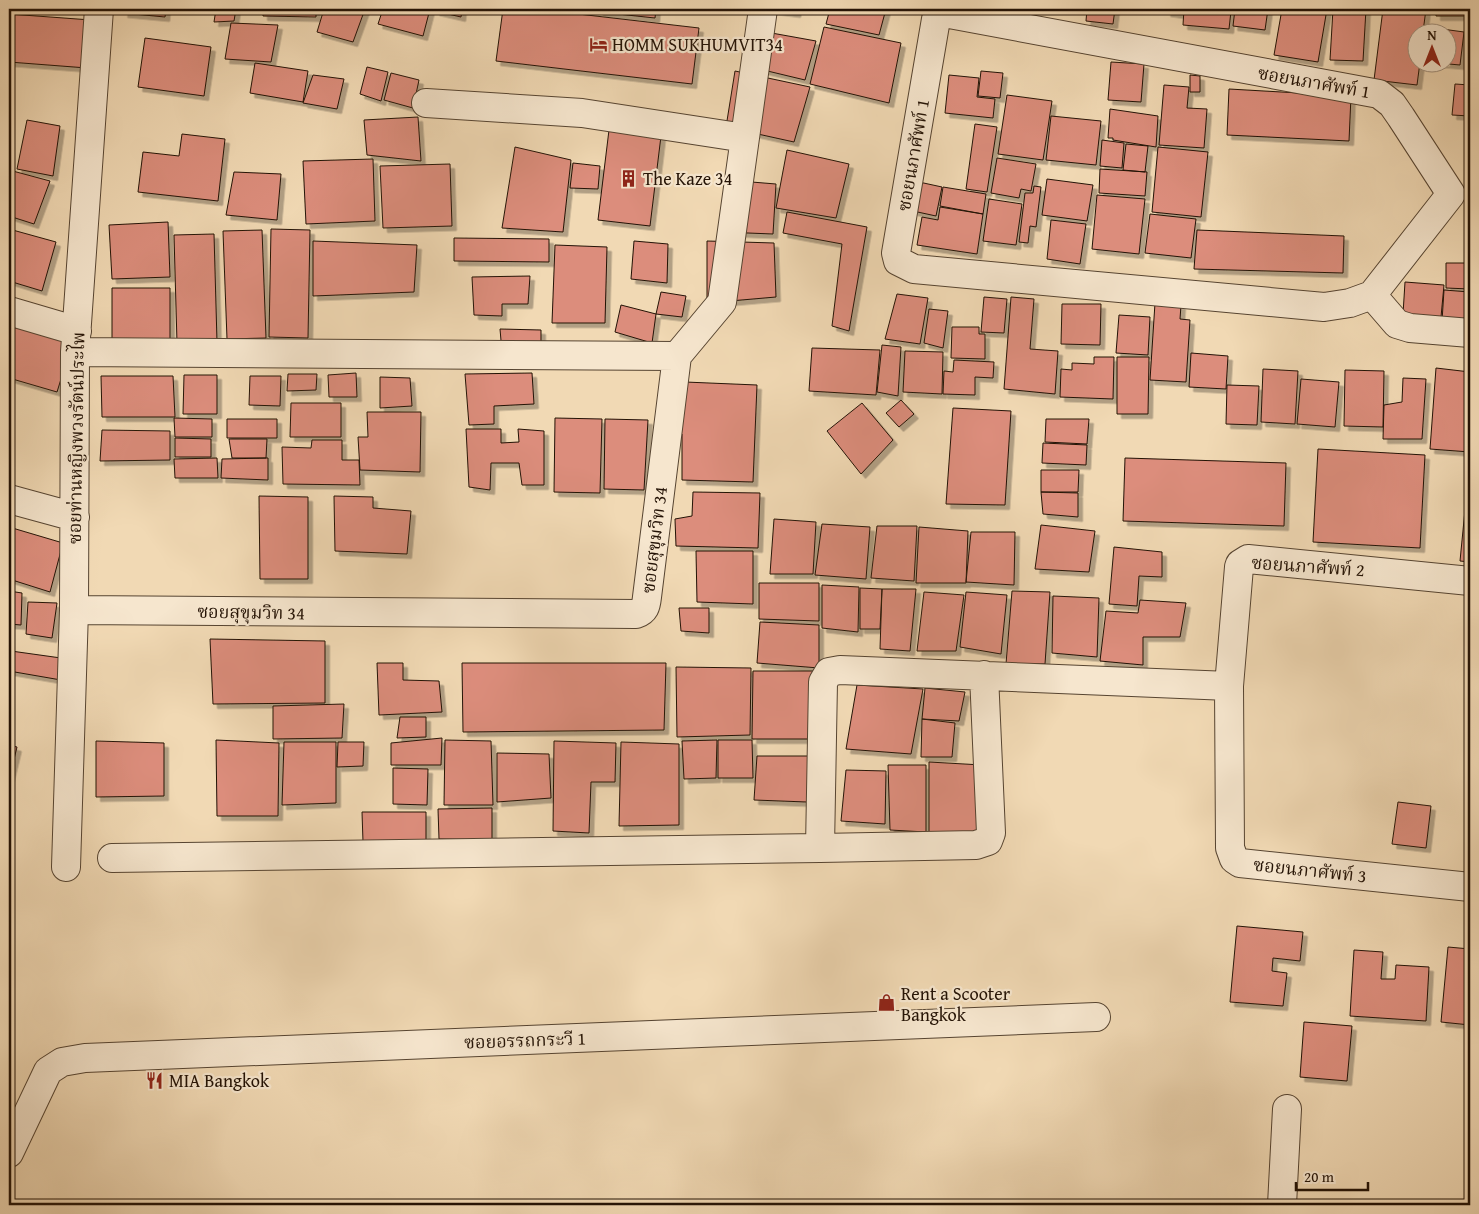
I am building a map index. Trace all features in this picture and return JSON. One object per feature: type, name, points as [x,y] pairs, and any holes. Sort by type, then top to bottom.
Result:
[{"type":"street","name":"ซอยท่านหญิงพวงรัตน์ประไพ","points":[[66,867],[74,610],[76,341],[99,9]]},
{"type":"street","points":[[9,311],[76,341],[678,356],[722,302],[763,9]]},
{"type":"street","name":"ซอยนภาศัพท์ 1","points":[[944,13],[1379,94],[1392,104],[1461,195],[1372,295],[1350,303],[1324,307],[914,269],[898,261],[896,253],[936,19],[939,14],[944,13]]},
{"type":"street","points":[[426,103],[582,113],[745,138]]},
{"type":"street","points":[[1372,295],[1397,324],[1410,328],[1470,332]]},
{"type":"street","name":"ซอยสุขุมวิท 34","points":[[74,610],[616,614],[636,614],[641,612],[645,608],[647,597],[678,356]]},
{"type":"street","points":[[9,500],[75,517]]},
{"type":"street","name":"ซอยนภาศัพท์ 2","points":[[1229,686],[1239,567],[1248,559],[1470,581]]},
{"type":"street","points":[[820,848],[823,682],[829,672],[840,670],[984,675],[1229,686]]},
{"type":"street","points":[[112,858],[976,845],[988,841],[991,833],[984,675]]},
{"type":"street","name":"ซอยนภาศัพท์ 3","points":[[1229,686],[1230,848],[1236,860],[1240,863],[1470,887]]},
{"type":"street","name":"ซอยอรรถกระวี 1","points":[[9,1153],[48,1071],[62,1062],[84,1058],[1096,1017]]},
{"type":"street","points":[[1282,1205],[1287,1110]]},
{"type":"building","points":[[124,9],[166,9],[165,17],[123,13]]},
{"type":"building","points":[[216,9],[236,9],[234,21],[214,22]]},
{"type":"building","points":[[263,9],[316,9],[316,17],[263,16]]},
{"type":"building","points":[[324,9],[365,9],[353,42],[317,32]]},
{"type":"building","points":[[383,9],[430,9],[423,36],[378,24]]},
{"type":"building","points":[[436,9],[462,9],[461,17],[435,11]]},
{"type":"building","name":"HOMM SUKHUMVIT34","points":[[503,9],[535,9],[699,28],[692,84],[496,61]]},
{"type":"building","points":[[599,9],[656,9],[655,18],[599,12]]},
{"type":"building","points":[[765,9],[797,9],[796,13]]},
{"type":"building","points":[[830,9],[886,9],[879,35],[826,24]]},
{"type":"building","points":[[1087,9],[1115,9],[1113,24],[1086,21]]},
{"type":"building","points":[[1167,9],[1180,9],[1180,14],[1166,12]]},
{"type":"building","points":[[1184,9],[1231,11],[1229,29],[1183,25]]},
{"type":"building","points":[[1235,9],[1268,9],[1265,30],[1233,26]]},
{"type":"building","points":[[1282,9],[1327,9],[1318,62],[1274,55]]},
{"type":"building","points":[[1333,9],[1366,9],[1363,61],[1330,60]]},
{"type":"building","points":[[1383,9],[1426,9],[1424,22],[1406,22],[1406,72],[1419,72],[1417,85],[1374,80]]},
{"type":"building","points":[[1436,9],[1470,9],[1470,16],[1436,16]]},
{"type":"building","points":[[9,14],[91,20],[87,68],[9,62]]},
{"type":"building","points":[[231,23],[278,25],[271,62],[225,59]]},
{"type":"building","points":[[824,27],[901,43],[889,103],[810,84]]},
{"type":"building","points":[[1456,31],[1464,32],[1460,65],[1456,65]]},
{"type":"building","points":[[766,32],[816,41],[805,80],[755,68]]},
{"type":"building","points":[[145,38],[211,47],[204,96],[138,87]]},
{"type":"building","points":[[1111,62],[1144,64],[1141,102],[1108,100]]},
{"type":"building","points":[[255,63],[308,71],[303,102],[250,93]]},
{"type":"building","points":[[367,67],[388,72],[381,101],[360,94]]},
{"type":"building","points":[[735,71],[810,87],[794,142],[726,127]]},
{"type":"building","points":[[981,71],[1003,73],[1000,98],[978,96]]},
{"type":"building","points":[[391,73],[419,80],[413,108],[384,100]]},
{"type":"building","points":[[313,75],[344,79],[337,109],[303,103]]},
{"type":"building","points":[[949,75],[979,78],[977,97],[995,99],[993,118],[945,113]]},
{"type":"building","points":[[1190,75],[1200,76],[1200,92],[1190,92]]},
{"type":"building","points":[[1455,84],[1470,85],[1470,116],[1452,115]]},
{"type":"building","points":[[1164,85],[1189,87],[1187,108],[1207,109],[1204,148],[1159,145]]},
{"type":"building","points":[[1229,89],[1351,96],[1349,141],[1227,135]]},
{"type":"building","points":[[1007,95],[1052,101],[1043,160],[998,154]]},
{"type":"building","points":[[1110,109],[1158,116],[1156,147],[1108,138]]},
{"type":"building","points":[[1051,116],[1101,121],[1096,165],[1046,160]]},
{"type":"building","points":[[418,117],[421,161],[367,155],[364,120]]},
{"type":"building","points":[[27,120],[60,126],[53,176],[17,169]]},
{"type":"building","points":[[1467,123],[1470,123],[1470,169],[1465,168]]},
{"type":"building","points":[[975,124],[997,127],[987,192],[966,189]]},
{"type":"building","name":"The Kaze 34","points":[[609,130],[661,136],[650,226],[598,220]]},
{"type":"building","points":[[182,134],[225,139],[218,201],[138,192],[143,152],[179,156]]},
{"type":"building","points":[[1102,140],[1124,143],[1122,168],[1100,166]]},
{"type":"building","points":[[1126,144],[1148,146],[1145,172],[1123,170]]},
{"type":"building","points":[[515,147],[571,160],[563,232],[502,228]]},
{"type":"building","points":[[1158,147],[1208,152],[1201,217],[1152,212]]},
{"type":"building","points":[[787,150],[849,164],[836,218],[776,208]]},
{"type":"building","points":[[997,158],[1036,164],[1031,191],[1021,189],[1019,198],[991,193]]},
{"type":"building","points":[[373,159],[375,221],[306,224],[303,161]]},
{"type":"building","points":[[573,163],[600,166],[598,189],[570,188]]},
{"type":"building","points":[[450,164],[452,226],[383,228],[380,166]]},
{"type":"building","points":[[1100,169],[1147,172],[1145,196],[1099,193]]},
{"type":"building","points":[[9,170],[50,181],[34,224],[9,216]]},
{"type":"building","points":[[234,172],[281,174],[277,220],[226,215]]},
{"type":"building","points":[[1047,179],[1093,185],[1087,221],[1042,215]]},
{"type":"building","points":[[727,180],[776,184],[773,234],[722,232]]},
{"type":"building","points":[[919,182],[942,187],[936,216],[913,211]]},
{"type":"building","points":[[1034,186],[1041,187],[1036,227],[1030,226],[1028,243],[1019,242],[1025,193],[1033,193]]},
{"type":"building","points":[[943,187],[986,194],[983,214],[940,206]]},
{"type":"building","points":[[1097,195],[1145,199],[1139,254],[1092,249]]},
{"type":"building","points":[[989,199],[1022,204],[1016,245],[983,241]]},
{"type":"building","points":[[940,207],[983,214],[977,254],[917,245],[922,217],[938,220]]},
{"type":"building","points":[[787,212],[867,227],[849,331],[832,326],[842,244],[783,233]]},
{"type":"building","points":[[1150,214],[1196,219],[1191,258],[1145,253]]},
{"type":"building","points":[[1051,220],[1086,224],[1080,264],[1047,259]]},
{"type":"building","points":[[168,222],[170,277],[112,279],[109,225]]},
{"type":"building","points":[[9,229],[56,242],[42,291],[9,281]]},
{"type":"building","points":[[271,229],[310,230],[308,338],[269,337]]},
{"type":"building","points":[[262,230],[266,338],[227,339],[223,231]]},
{"type":"building","points":[[1197,230],[1344,236],[1343,273],[1194,269]]},
{"type":"building","points":[[214,234],[217,342],[177,343],[174,235]]},
{"type":"building","points":[[454,238],[549,239],[549,262],[454,261]]},
{"type":"building","points":[[313,241],[417,245],[414,292],[313,296]]},
{"type":"building","points":[[634,241],[668,244],[667,283],[631,279]]},
{"type":"building","points":[[707,241],[774,243],[776,297],[707,303]]},
{"type":"building","points":[[555,245],[607,247],[605,323],[552,323]]},
{"type":"building","points":[[1446,263],[1470,263],[1470,289],[1446,288]]},
{"type":"building","points":[[530,276],[528,304],[502,304],[502,316],[474,315],[472,277]]},
{"type":"building","points":[[1405,282],[1444,285],[1441,317],[1403,314]]},
{"type":"building","points":[[112,288],[170,288],[170,343],[112,343]]},
{"type":"building","points":[[1444,290],[1470,292],[1470,323],[1442,321]]},
{"type":"building","points":[[661,292],[686,296],[682,317],[656,314]]},
{"type":"building","points":[[897,294],[928,298],[920,344],[885,339]]},
{"type":"building","points":[[984,297],[1007,299],[1004,333],[981,332]]},
{"type":"building","points":[[1011,297],[1034,299],[1030,349],[1058,351],[1055,394],[1004,389]]},
{"type":"building","points":[[1155,303],[1181,305],[1180,319],[1190,320],[1186,382],[1150,380]]},
{"type":"building","points":[[1062,304],[1101,304],[1100,345],[1061,344]]},
{"type":"building","points":[[621,305],[656,314],[652,343],[615,332]]},
{"type":"building","points":[[929,309],[948,311],[943,348],[924,343]]},
{"type":"building","points":[[1119,315],[1150,317],[1148,355],[1116,353]]},
{"type":"building","points":[[9,318],[74,337],[57,392],[9,378]]},
{"type":"building","points":[[952,327],[979,327],[979,334],[985,334],[985,359],[951,358]]},
{"type":"building","points":[[500,329],[541,330],[541,352],[502,352]]},
{"type":"building","points":[[882,345],[901,347],[898,396],[877,392]]},
{"type":"building","points":[[812,348],[880,350],[876,395],[809,391]]},
{"type":"building","points":[[905,351],[943,352],[942,394],[903,392]]},
{"type":"building","points":[[1191,353],[1228,356],[1226,389],[1189,387]]},
{"type":"building","points":[[1094,357],[1114,357],[1113,399],[1060,397],[1061,369],[1072,370],[1072,363],[1094,364]]},
{"type":"building","points":[[1117,357],[1149,357],[1148,414],[1117,414]]},
{"type":"building","points":[[954,360],[994,362],[993,378],[975,377],[975,395],[943,394],[944,371],[953,372]]},
{"type":"building","points":[[1436,368],[1470,372],[1470,452],[1430,449]]},
{"type":"building","points":[[1263,369],[1298,371],[1295,424],[1261,422]]},
{"type":"building","points":[[1345,370],[1384,371],[1383,427],[1344,426]]},
{"type":"building","points":[[356,373],[357,397],[329,397],[328,375]]},
{"type":"building","points":[[532,373],[534,404],[494,406],[494,424],[469,425],[465,374]]},
{"type":"building","points":[[288,374],[317,374],[316,390],[287,391]]},
{"type":"building","points":[[184,375],[217,375],[217,414],[183,414]]},
{"type":"building","points":[[101,376],[173,376],[175,417],[102,417]]},
{"type":"building","points":[[250,376],[281,376],[280,406],[249,405]]},
{"type":"building","points":[[380,377],[410,378],[412,406],[380,408]]},
{"type":"building","points":[[1403,378],[1426,379],[1422,439],[1383,439],[1384,405],[1402,402]]},
{"type":"building","points":[[1301,379],[1339,382],[1335,427],[1297,424]]},
{"type":"building","points":[[661,381],[757,385],[753,482],[682,480],[682,434],[657,432]]},
{"type":"building","points":[[1227,385],[1259,386],[1257,425],[1226,424]]},
{"type":"building","points":[[901,400],[914,414],[899,427],[886,413]]},
{"type":"building","points":[[291,403],[341,403],[341,437],[290,437]]},
{"type":"building","points":[[862,403],[893,440],[861,474],[827,431]]},
{"type":"building","points":[[953,408],[1011,411],[1005,505],[946,504]]},
{"type":"building","points":[[367,412],[421,412],[420,472],[360,470],[358,437],[368,437]]},
{"type":"building","points":[[174,418],[212,419],[212,437],[175,437]]},
{"type":"building","points":[[555,418],[602,419],[600,493],[554,492]]},
{"type":"building","points":[[227,419],[277,419],[277,438],[227,438]]},
{"type":"building","points":[[605,419],[648,420],[644,490],[604,489]]},
{"type":"building","points":[[1046,419],[1089,419],[1087,444],[1045,442]]},
{"type":"building","points":[[466,429],[501,429],[501,443],[519,442],[518,429],[544,431],[544,485],[522,485],[519,463],[491,463],[490,490],[469,487]]},
{"type":"building","points":[[102,430],[170,431],[170,460],[100,461]]},
{"type":"building","points":[[175,438],[211,439],[211,457],[175,457]]},
{"type":"building","points":[[229,439],[267,439],[266,458],[232,458]]},
{"type":"building","points":[[312,440],[342,440],[342,460],[359,460],[360,485],[283,484],[282,447],[311,448]]},
{"type":"building","points":[[1043,443],[1087,445],[1086,465],[1042,463]]},
{"type":"building","points":[[1318,449],[1425,455],[1420,548],[1313,542]]},
{"type":"building","points":[[217,458],[218,478],[175,478],[174,459]]},
{"type":"building","points":[[268,458],[268,480],[221,478],[222,459]]},
{"type":"building","points":[[1125,458],[1286,463],[1284,526],[1123,521]]},
{"type":"building","points":[[1470,459],[1470,562],[1460,561]]},
{"type":"building","points":[[1041,470],[1079,470],[1078,492],[1041,492]]},
{"type":"building","points":[[693,492],[760,493],[758,548],[676,546],[675,519],[692,516]]},
{"type":"building","points":[[1041,492],[1078,493],[1078,517],[1043,514]]},
{"type":"building","points":[[259,496],[308,497],[308,579],[260,579]]},
{"type":"building","points":[[334,496],[373,497],[373,508],[411,511],[407,554],[335,551]]},
{"type":"building","points":[[774,519],[816,522],[813,574],[770,574]]},
{"type":"building","points":[[822,524],[870,527],[866,579],[815,575]]},
{"type":"building","points":[[1041,525],[1095,531],[1089,572],[1035,569]]},
{"type":"building","points":[[877,526],[917,526],[914,581],[871,578]]},
{"type":"building","points":[[9,527],[63,543],[50,592],[9,579]]},
{"type":"building","points":[[919,527],[968,531],[966,583],[916,583]]},
{"type":"building","points":[[971,532],[1015,532],[1014,585],[966,582]]},
{"type":"building","points":[[1114,547],[1162,552],[1162,577],[1139,576],[1137,606],[1109,604]]},
{"type":"building","points":[[696,551],[753,551],[753,604],[697,602]]},
{"type":"building","points":[[759,583],[819,583],[819,621],[759,619]]},
{"type":"building","points":[[822,585],[859,587],[858,632],[822,628]]},
{"type":"building","points":[[860,588],[882,589],[880,629],[860,629]]},
{"type":"building","points":[[882,589],[916,589],[910,651],[880,649]]},
{"type":"building","points":[[9,591],[22,593],[21,625],[9,624]]},
{"type":"building","points":[[1012,591],[1050,592],[1045,664],[1006,664]]},
{"type":"building","points":[[924,592],[964,595],[956,651],[917,651]]},
{"type":"building","points":[[966,592],[1007,595],[1001,654],[960,647]]},
{"type":"building","points":[[1053,596],[1099,598],[1097,657],[1052,653]]},
{"type":"building","points":[[1140,600],[1186,603],[1180,637],[1143,637],[1143,665],[1100,661],[1106,611],[1138,613]]},
{"type":"building","points":[[28,602],[57,603],[52,638],[26,634]]},
{"type":"building","points":[[679,608],[709,608],[709,633],[681,631]]},
{"type":"building","points":[[760,622],[819,625],[819,668],[757,663]]},
{"type":"building","points":[[210,639],[325,641],[325,703],[213,704]]},
{"type":"building","points":[[11,651],[61,658],[61,680],[9,671]]},
{"type":"building","points":[[377,663],[403,663],[403,680],[439,681],[442,712],[379,715]]},
{"type":"building","points":[[462,663],[666,663],[664,730],[463,732]]},
{"type":"building","points":[[676,667],[751,668],[750,735],[677,737]]},
{"type":"building","points":[[753,671],[815,671],[814,739],[752,739]]},
{"type":"building","points":[[857,685],[923,689],[911,754],[846,749]]},
{"type":"building","points":[[925,688],[965,692],[959,721],[922,719]]},
{"type":"building","points":[[344,704],[342,738],[273,739],[273,706]]},
{"type":"building","points":[[400,717],[426,717],[426,737],[397,738]]},
{"type":"building","points":[[922,719],[955,723],[952,757],[921,757]]},
{"type":"building","points":[[442,738],[441,765],[391,765],[391,743]]},
{"type":"building","points":[[216,740],[279,743],[278,816],[217,816]]},
{"type":"building","points":[[445,740],[491,741],[493,805],[444,805]]},
{"type":"building","points":[[717,740],[716,778],[684,779],[682,741]]},
{"type":"building","points":[[718,740],[752,740],[753,778],[718,778]]},
{"type":"building","points":[[96,741],[164,743],[164,796],[96,797]]},
{"type":"building","points":[[554,741],[616,743],[615,782],[591,782],[589,833],[553,831]]},
{"type":"building","points":[[284,742],[336,742],[336,803],[282,805]]},
{"type":"building","points":[[338,742],[364,742],[363,766],[337,767]]},
{"type":"building","points":[[621,742],[679,744],[679,825],[619,826]]},
{"type":"building","points":[[9,745],[17,747],[9,780]]},
{"type":"building","points":[[497,753],[549,754],[551,798],[497,802]]},
{"type":"building","points":[[757,756],[810,756],[807,802],[754,800]]},
{"type":"building","points":[[929,762],[982,765],[990,837],[929,832]]},
{"type":"building","points":[[888,765],[926,765],[926,832],[890,830]]},
{"type":"building","points":[[393,768],[428,769],[427,805],[393,804]]},
{"type":"building","points":[[846,770],[886,771],[885,824],[841,821]]},
{"type":"building","points":[[1398,802],[1431,806],[1426,848],[1392,844]]},
{"type":"building","points":[[492,808],[492,840],[439,839],[438,809]]},
{"type":"building","points":[[362,812],[426,812],[426,843],[363,842]]},
{"type":"building","points":[[1237,926],[1303,932],[1300,961],[1273,958],[1272,971],[1287,973],[1283,1006],[1230,1002]]},
{"type":"building","points":[[1448,947],[1470,949],[1470,1025],[1441,1022]]},
{"type":"building","points":[[1354,950],[1383,952],[1381,979],[1395,979],[1396,965],[1429,967],[1426,1021],[1350,1016]]},
{"type":"building","points":[[1304,1022],[1352,1026],[1347,1081],[1300,1077]]},
{"type":"place","name":"HOMM SUKHUMVIT34","points":[[598,44]]},
{"type":"place","name":"The Kaze 34","points":[[629,178]]},
{"type":"place","name":"Rent a Scooter Bangkok","points":[[887,1003]]},
{"type":"place","name":"MIA Bangkok","points":[[155,1080]]}]
